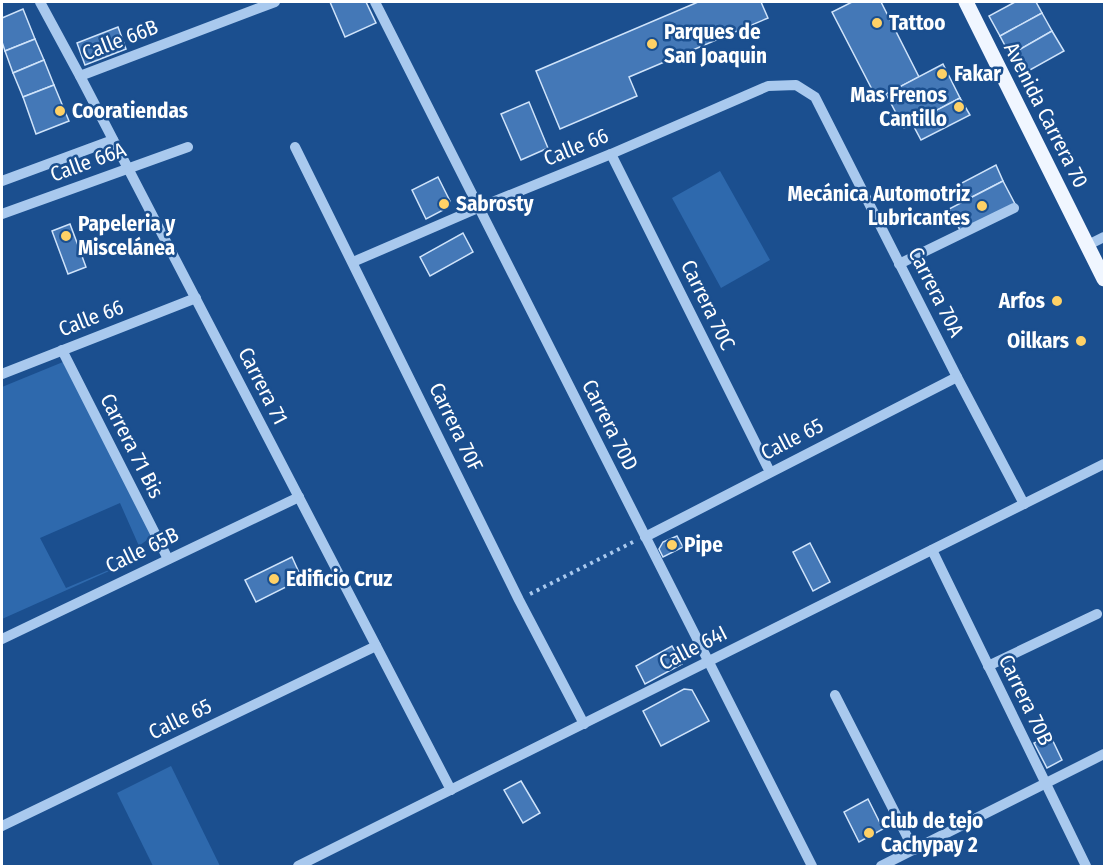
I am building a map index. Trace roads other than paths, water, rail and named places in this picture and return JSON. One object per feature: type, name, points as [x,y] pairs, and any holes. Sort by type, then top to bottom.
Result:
[{"type":"main road","name":"Avenida Carrera 70","points":[[966,2],[1104,279]]},
{"type":"street","name":"Carrera 71","points":[[40,2],[451,790]]},
{"type":"street","name":"Calle 66B","points":[[80,76],[275,2]]},
{"type":"street","name":"Carrera 70D","points":[[375,2],[812,867]]},
{"type":"street","name":"Calle 66","points":[[352,262],[768,86],[796,86],[815,97]]},
{"type":"street","name":"Carrera 70A","points":[[815,97],[1024,504]]},
{"type":"street","name":"Calle 66A","points":[[2,181],[113,140]]},
{"type":"street","name":"Calle 66A","points":[[2,214],[188,147]]},
{"type":"street","name":"Carrera 70F","points":[[295,147],[519,600],[584,724]]},
{"type":"street","name":"Carrera 70C","points":[[611,154],[770,472]]},
{"type":"street","points":[[899,264],[1014,208]]},
{"type":"street","points":[[1088,245],[1104,237]]},
{"type":"street","name":"Calle 66","points":[[2,374],[196,298]]},
{"type":"street","name":"Carrera 71 Bis","points":[[62,350],[168,559]]},
{"type":"street","name":"Calle 65","points":[[645,537],[957,377]]},
{"type":"street","name":"Calle 64I","points":[[298,867],[1104,464]]},
{"type":"street","name":"Calle 65B","points":[[2,639],[299,497]]},
{"type":"street","name":"Carrera 70B","points":[[932,550],[1086,867]]},
{"type":"street","points":[[988,666],[1097,614]]},
{"type":"street","name":"Calle 65","points":[[2,826],[376,646]]},
{"type":"street","points":[[835,695],[914,850]]},
{"type":"street","points":[[881,867],[1104,754]]},
{"type":"place","name":"Tattoo","points":[[877,23]]},
{"type":"place","name":"Parques de San Joaquin","points":[[652,44]]},
{"type":"place","name":"Fakar","points":[[942,74]]},
{"type":"place","name":"Mas Frenos Cantillo","points":[[959,107]]},
{"type":"place","name":"Cooratiendas","points":[[60,111]]},
{"type":"place","name":"Sabrosty","points":[[444,204]]},
{"type":"place","name":"Mecánica Automotriz Lubricantes","points":[[982,206]]},
{"type":"place","name":"Papeleria y Miscelánea","points":[[66,236]]},
{"type":"place","name":"Arfos","points":[[1057,301]]},
{"type":"place","name":"Oilkars","points":[[1081,341]]},
{"type":"place","name":"Pipe","points":[[672,545]]},
{"type":"place","name":"Edificio Cruz","points":[[274,579]]},
{"type":"place","name":"club de tejo Cachypay 2","points":[[869,833]]}]
